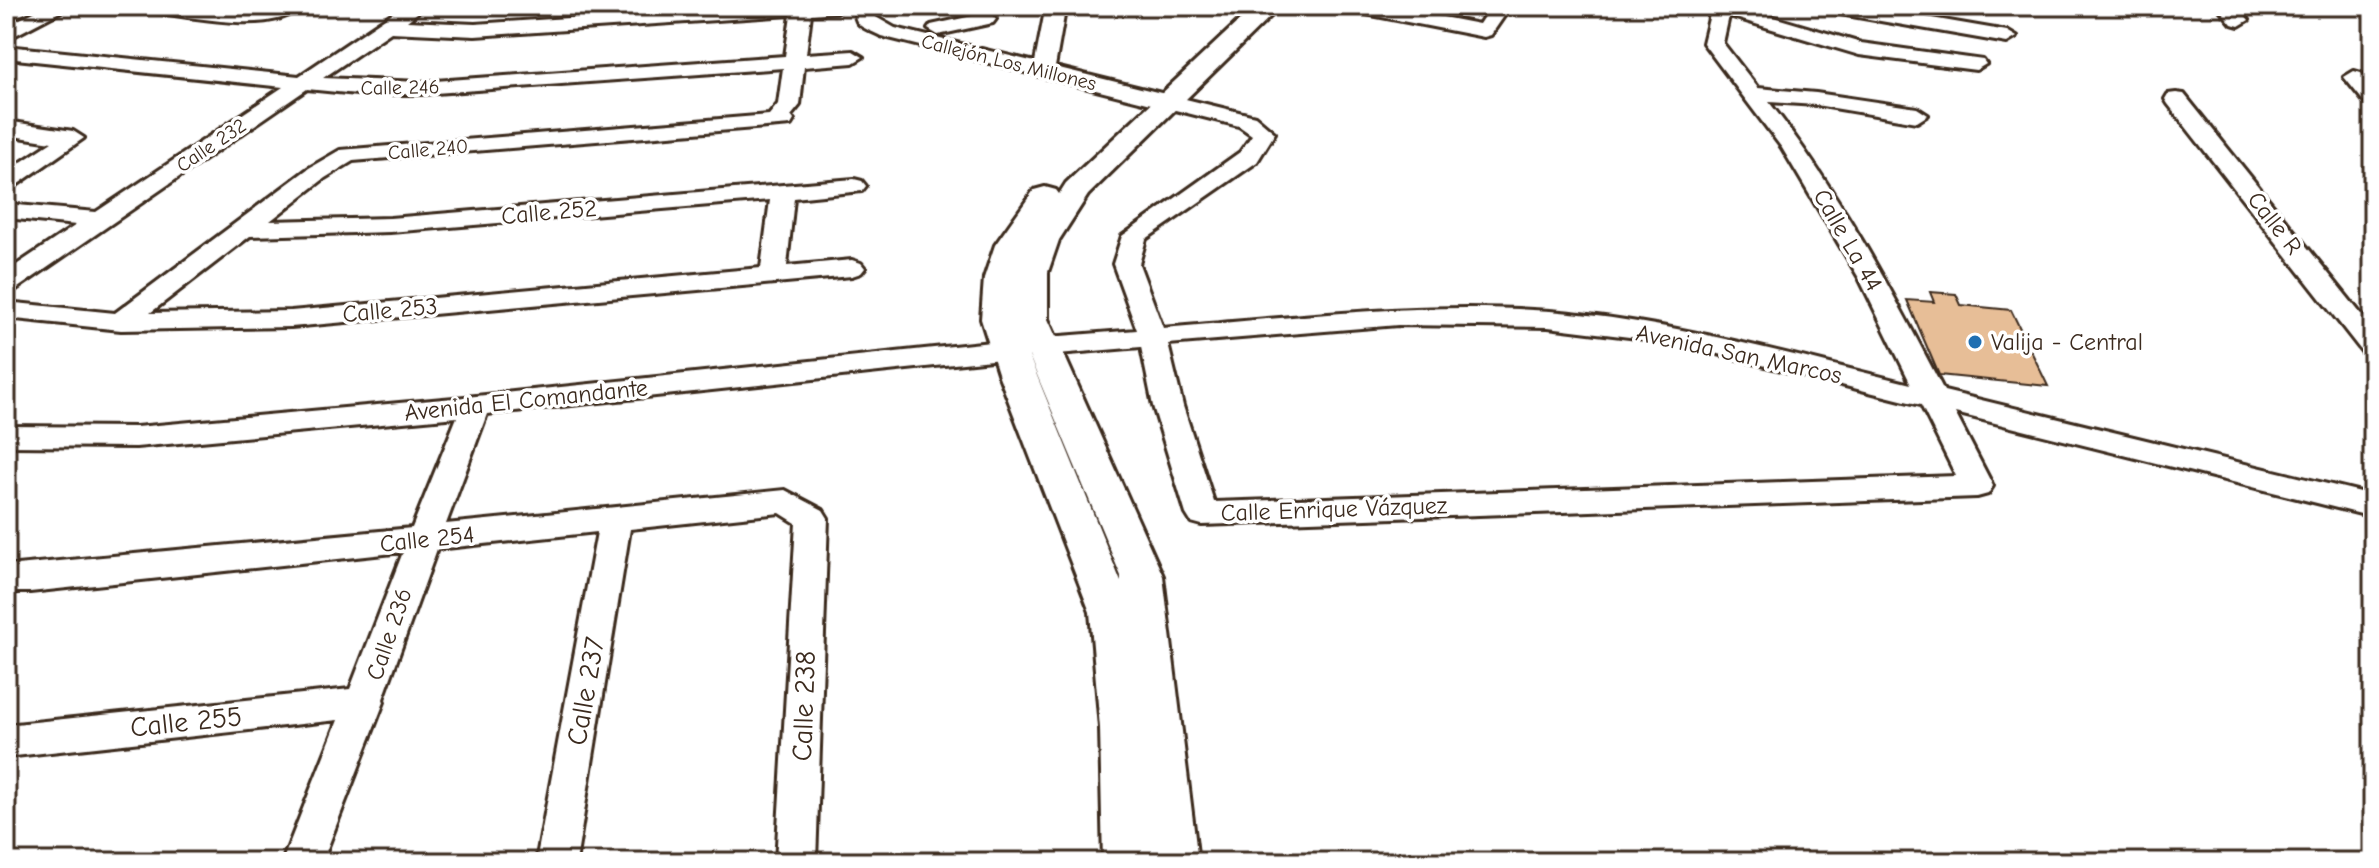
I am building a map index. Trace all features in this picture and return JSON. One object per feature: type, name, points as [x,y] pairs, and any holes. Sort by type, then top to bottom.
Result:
[{"type":"main road","points":[[1129,862],[1124,728],[1112,612],[1017,376],[1027,347],[1032,272],[1043,240],[1077,189],[1243,6]]},
{"type":"main road","points":[[1158,99],[1269,6]]},
{"type":"main road","points":[[1027,347],[1142,576],[1172,862]]},
{"type":"street","points":[[6,34],[61,6]]},
{"type":"street","name":"Calle 232","points":[[6,284],[416,6]]},
{"type":"street","points":[[387,26],[475,30],[837,6]]},
{"type":"street","name":"Callejón Los Millones","points":[[865,6],[864,19],[888,32],[932,35],[1044,70],[1158,99]]},
{"type":"street","points":[[1356,6],[1484,31],[1501,6]]},
{"type":"street","points":[[1829,6],[2007,37]]},
{"type":"street","points":[[166,7],[259,17],[284,10]]},
{"type":"street","points":[[795,59],[802,7]]},
{"type":"street","points":[[937,7],[932,35],[986,19]]},
{"type":"street","points":[[1722,7],[1859,49],[1976,64]]},
{"type":"street","name":"Calle La 44","points":[[1722,7],[1713,43],[1792,146],[1872,278],[1977,486]]},
{"type":"street","points":[[1044,70],[1054,16]]},
{"type":"street","name":"Calle 246","points":[[6,52],[357,88],[421,88],[853,57]]},
{"type":"street","name":"Calle 240","points":[[121,322],[317,173],[348,155],[783,120],[778,117],[789,105],[795,59]]},
{"type":"street","points":[[2354,77],[2373,98]]},
{"type":"street","points":[[1755,94],[1816,99],[1917,115]]},
{"type":"street","name":"Calle Enrique Vázquez","points":[[1158,99],[1247,121],[1264,133],[1249,157],[1134,236],[1126,264],[1153,337],[1168,406],[1202,514],[1977,486]]},
{"type":"street","name":"Calle R","points":[[2176,99],[2373,347]]},
{"type":"street","points":[[6,128],[73,138],[6,182]]},
{"type":"street","name":"Calle 252","points":[[244,229],[390,225],[854,186]]},
{"type":"street","points":[[773,276],[783,193]]},
{"type":"street","points":[[6,211],[101,220]]},
{"type":"street","name":"Calle 253","points":[[6,310],[121,322],[291,319],[852,268]]},
{"type":"street","name":"Avenida San Marcos","points":[[1027,347],[1398,317],[1548,319],[1670,334],[2373,506]]},
{"type":"street","name":"Avenida El Comandante","points":[[6,436],[136,437],[476,406],[1027,347]]},
{"type":"street","name":"Calle 236","points":[[302,862],[366,702],[422,539],[476,406]]},
{"type":"street","name":"Calle 254","points":[[6,579],[785,501],[812,518],[809,550]]},
{"type":"street","name":"Calle 237","points":[[556,862],[615,519]]},
{"type":"street","name":"Calle 238","points":[[796,862],[809,550]]},
{"type":"street","name":"Calle 255","points":[[6,741],[366,702]]},
{"type":"building","name":"Valija - Central","points":[[1930,292],[1956,294],[1961,305],[2011,310],[2048,386],[1939,375],[1907,300],[1934,302]]},
{"type":"place","name":"Valija - Central","points":[[1975,342]]}]
